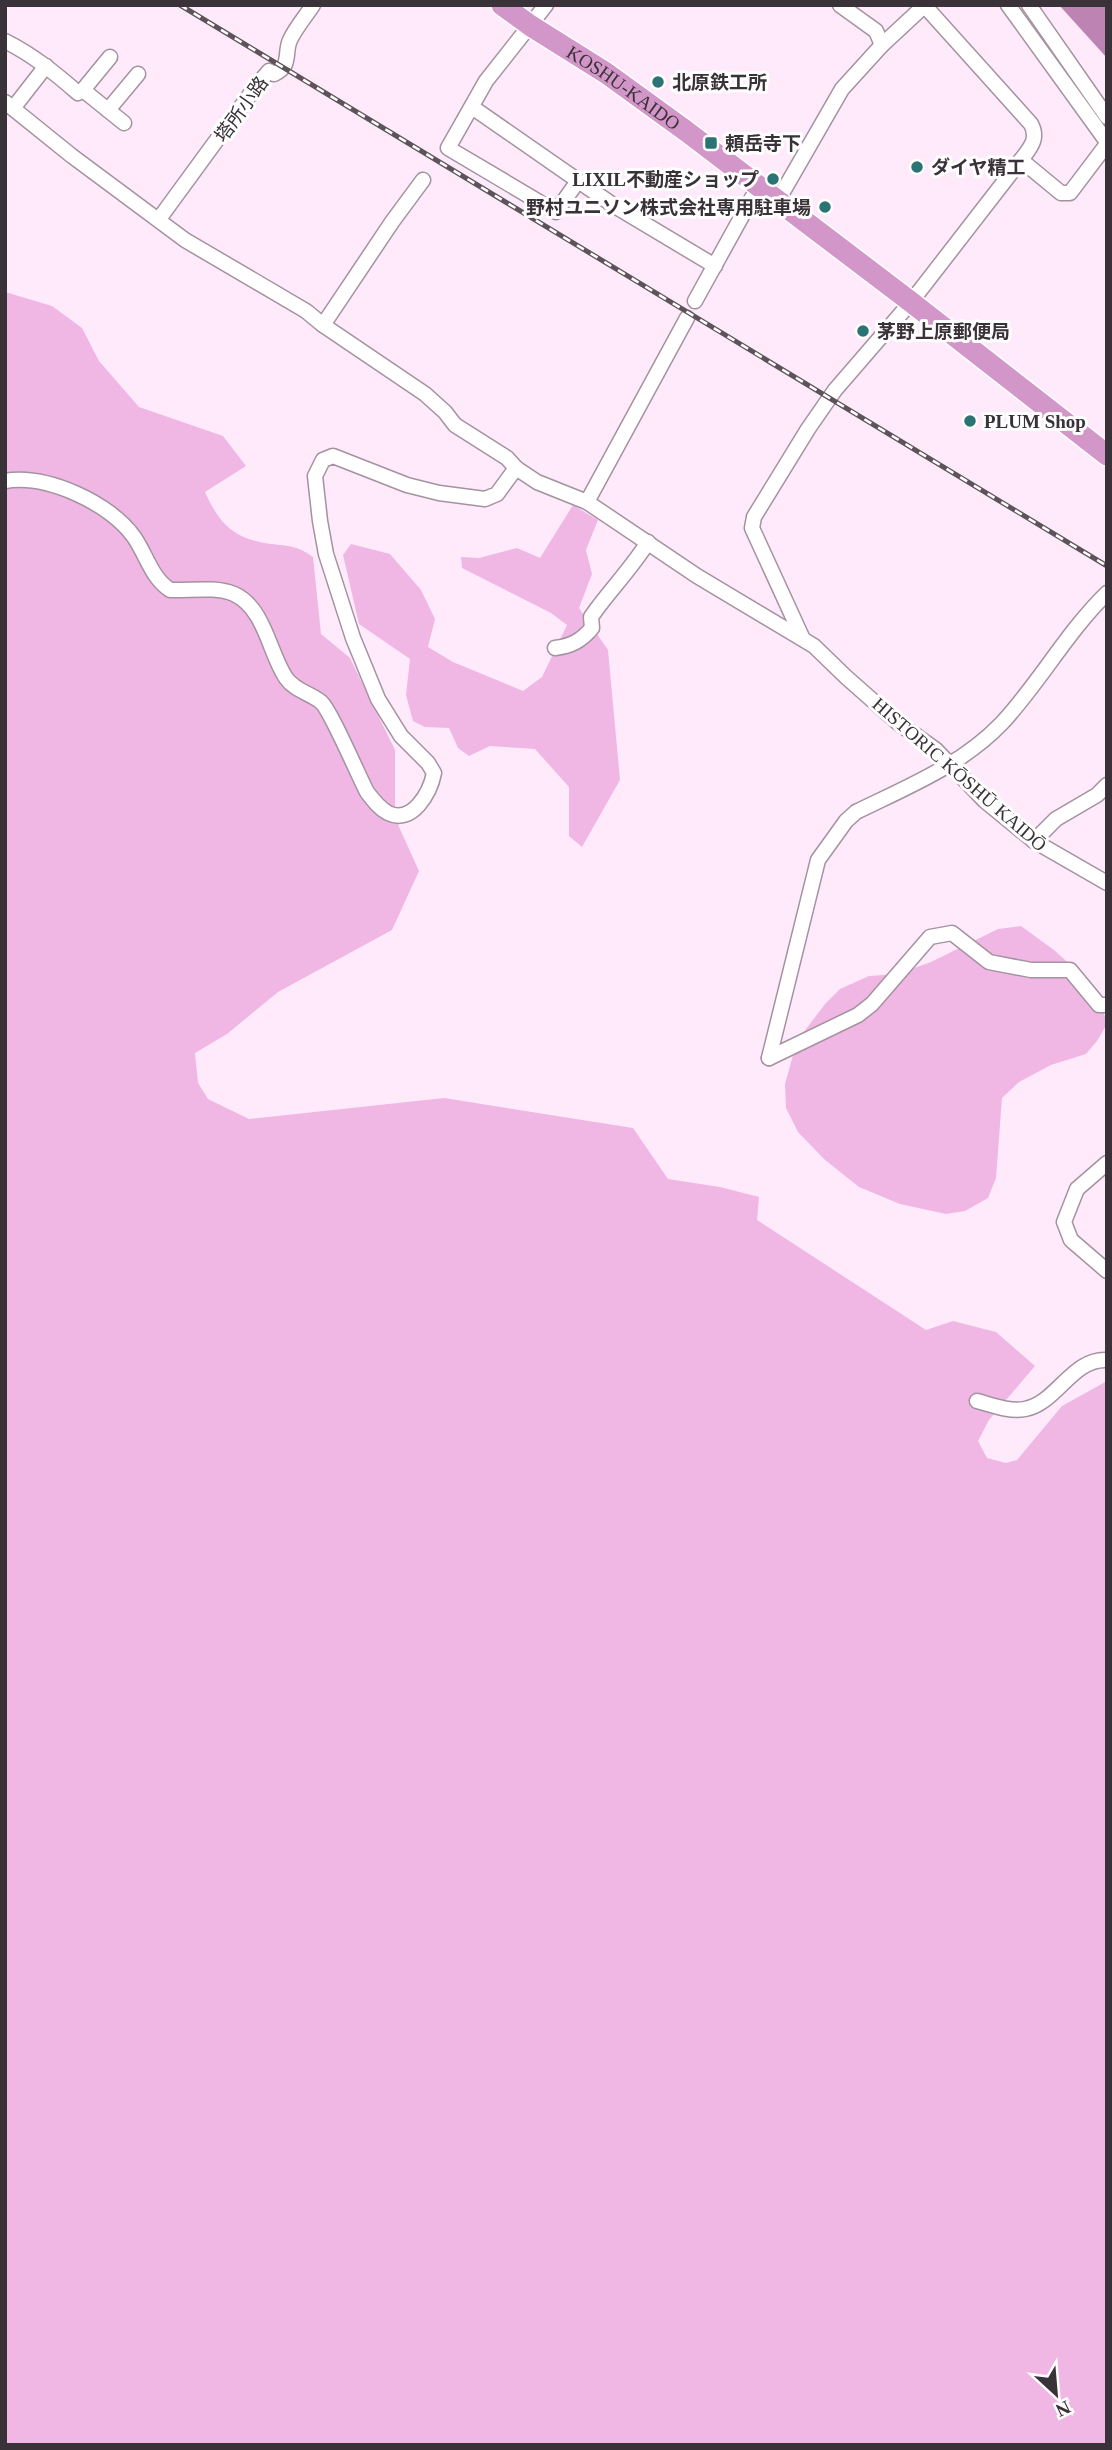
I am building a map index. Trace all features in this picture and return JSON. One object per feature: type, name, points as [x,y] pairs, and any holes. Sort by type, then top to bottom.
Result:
[{"type":"highway","name":"KOSHU-KAIDO","points":[[502,5],[606,73],[911,302],[1107,455]]},
{"type":"street","name":"塔所小路","points":[[159,219],[269,71],[274,74],[281,71],[289,56],[288,43],[313,5]]},
{"type":"street","points":[[546,5],[485,81],[448,148],[556,212],[578,181]]},
{"type":"street","points":[[841,5],[876,31],[882,45]]},
{"type":"street","points":[[777,202],[842,89],[882,45],[924,5],[1031,124],[1035,136],[1021,160],[911,302]]},
{"type":"street","points":[[1008,5],[1107,143],[1070,193],[1061,193],[1021,160]]},
{"type":"street","points":[[1029,5],[1107,117]]},
{"type":"street","points":[[5,41],[46,66],[78,93],[110,57]]},
{"type":"street","points":[[46,66],[10,104],[72,156],[203,251],[275,291],[425,394],[455,425],[501,454],[537,482],[587,502],[697,576],[802,638]]},
{"type":"street","points":[[108,110],[138,74]]},
{"type":"street","points":[[83,90],[124,123]]},
{"type":"street","points":[[472,107],[578,181],[715,266]]},
{"type":"street","points":[[323,325],[423,180]]},
{"type":"street","points":[[695,301],[758,187]]},
{"type":"street","name":"HISTORIC KŌSHŪ KAIDŌ","points":[[911,302],[832,396],[808,429],[754,517],[752,528],[802,638],[897,722],[936,750],[985,801],[1034,841],[1107,883]]},
{"type":"street","points":[[587,502],[687,318]]},
{"type":"street","points":[[5,481],[36,481],[83,497],[107,510],[128,529],[155,577],[170,590],[213,590],[232,593],[243,599],[254,610],[288,680],[295,688],[323,703],[367,793],[389,813],[398,815],[416,809],[432,785],[434,773],[428,763],[401,736],[378,699],[353,638],[326,554],[315,476],[323,460],[333,456],[407,485],[439,493],[485,499],[497,494],[516,468]]},
{"type":"street","points":[[555,648],[583,639],[592,628],[591,617],[648,542]]},
{"type":"street","points":[[1107,593],[1087,612],[1002,723],[950,765],[856,812],[846,821],[818,860],[769,1058],[858,1014],[872,1004],[930,937],[952,933],[989,962],[1031,970],[1070,970],[1099,1004],[1107,1005]]},
{"type":"street","points":[[1034,841],[1056,819],[1097,795],[1107,785]]},
{"type":"street","points":[[1107,1163],[1077,1189],[1064,1222],[1071,1240],[1107,1271]]},
{"type":"street","points":[[977,1401],[1000,1408],[1026,1409],[1042,1401],[1077,1370],[1099,1360],[1107,1360]]},
{"type":"shaded area","points":[[1059,5],[1107,5],[1107,58]]},
{"type":"shaded area","points":[[5,292],[52,306],[82,328],[99,361],[139,407],[223,436],[246,466],[205,492],[211,504],[223,522],[238,534],[258,542],[293,547],[313,557],[321,634],[350,658],[395,750],[395,818],[419,871],[392,930],[278,992],[227,1034],[195,1053],[198,1083],[208,1099],[249,1119],[444,1098],[633,1128],[668,1179],[720,1187],[759,1197],[757,1220],[926,1330],[953,1321],[996,1332],[1035,1366],[989,1420],[978,1441],[987,1458],[1006,1463],[1017,1460],[1062,1406],[1107,1381],[1107,2445],[5,2445]]},
{"type":"shaded area","points":[[573,505],[598,520],[586,550],[592,574],[579,608],[608,650],[620,780],[582,847],[569,836],[569,787],[535,749],[490,746],[469,756],[458,748],[449,728],[425,727],[413,721],[406,695],[410,659],[359,624],[343,555],[351,544],[390,554],[421,590],[435,619],[428,647],[453,662],[523,691],[542,677],[567,625],[551,613],[462,568],[461,557],[479,558],[517,548],[540,558]]},
{"type":"shaded area","points":[[1021,926],[1054,950],[1097,989],[1107,1024],[1097,1041],[1086,1054],[1051,1065],[1019,1082],[1002,1098],[996,1178],[988,1198],[965,1211],[946,1214],[900,1204],[859,1187],[824,1159],[798,1132],[786,1108],[785,1084],[797,1041],[840,989],[869,976],[898,974],[931,962],[998,929]]},
{"type":"railway","points":[[180,5],[1107,566]]},
{"type":"place","name":"北原鉄工所","points":[[658,82]]},
{"type":"place","name":"頼岳寺下","points":[[711,143]]},
{"type":"place","name":"ダイヤ精工","points":[[917,167]]},
{"type":"place","name":"LIXIL不動産ショップ","points":[[773,179]]},
{"type":"place","name":"野村ユニソン株式会社専用駐車場","points":[[825,207]]},
{"type":"place","name":"茅野上原郵便局","points":[[863,331]]},
{"type":"place","name":"PLUM Shop","points":[[970,421]]}]
